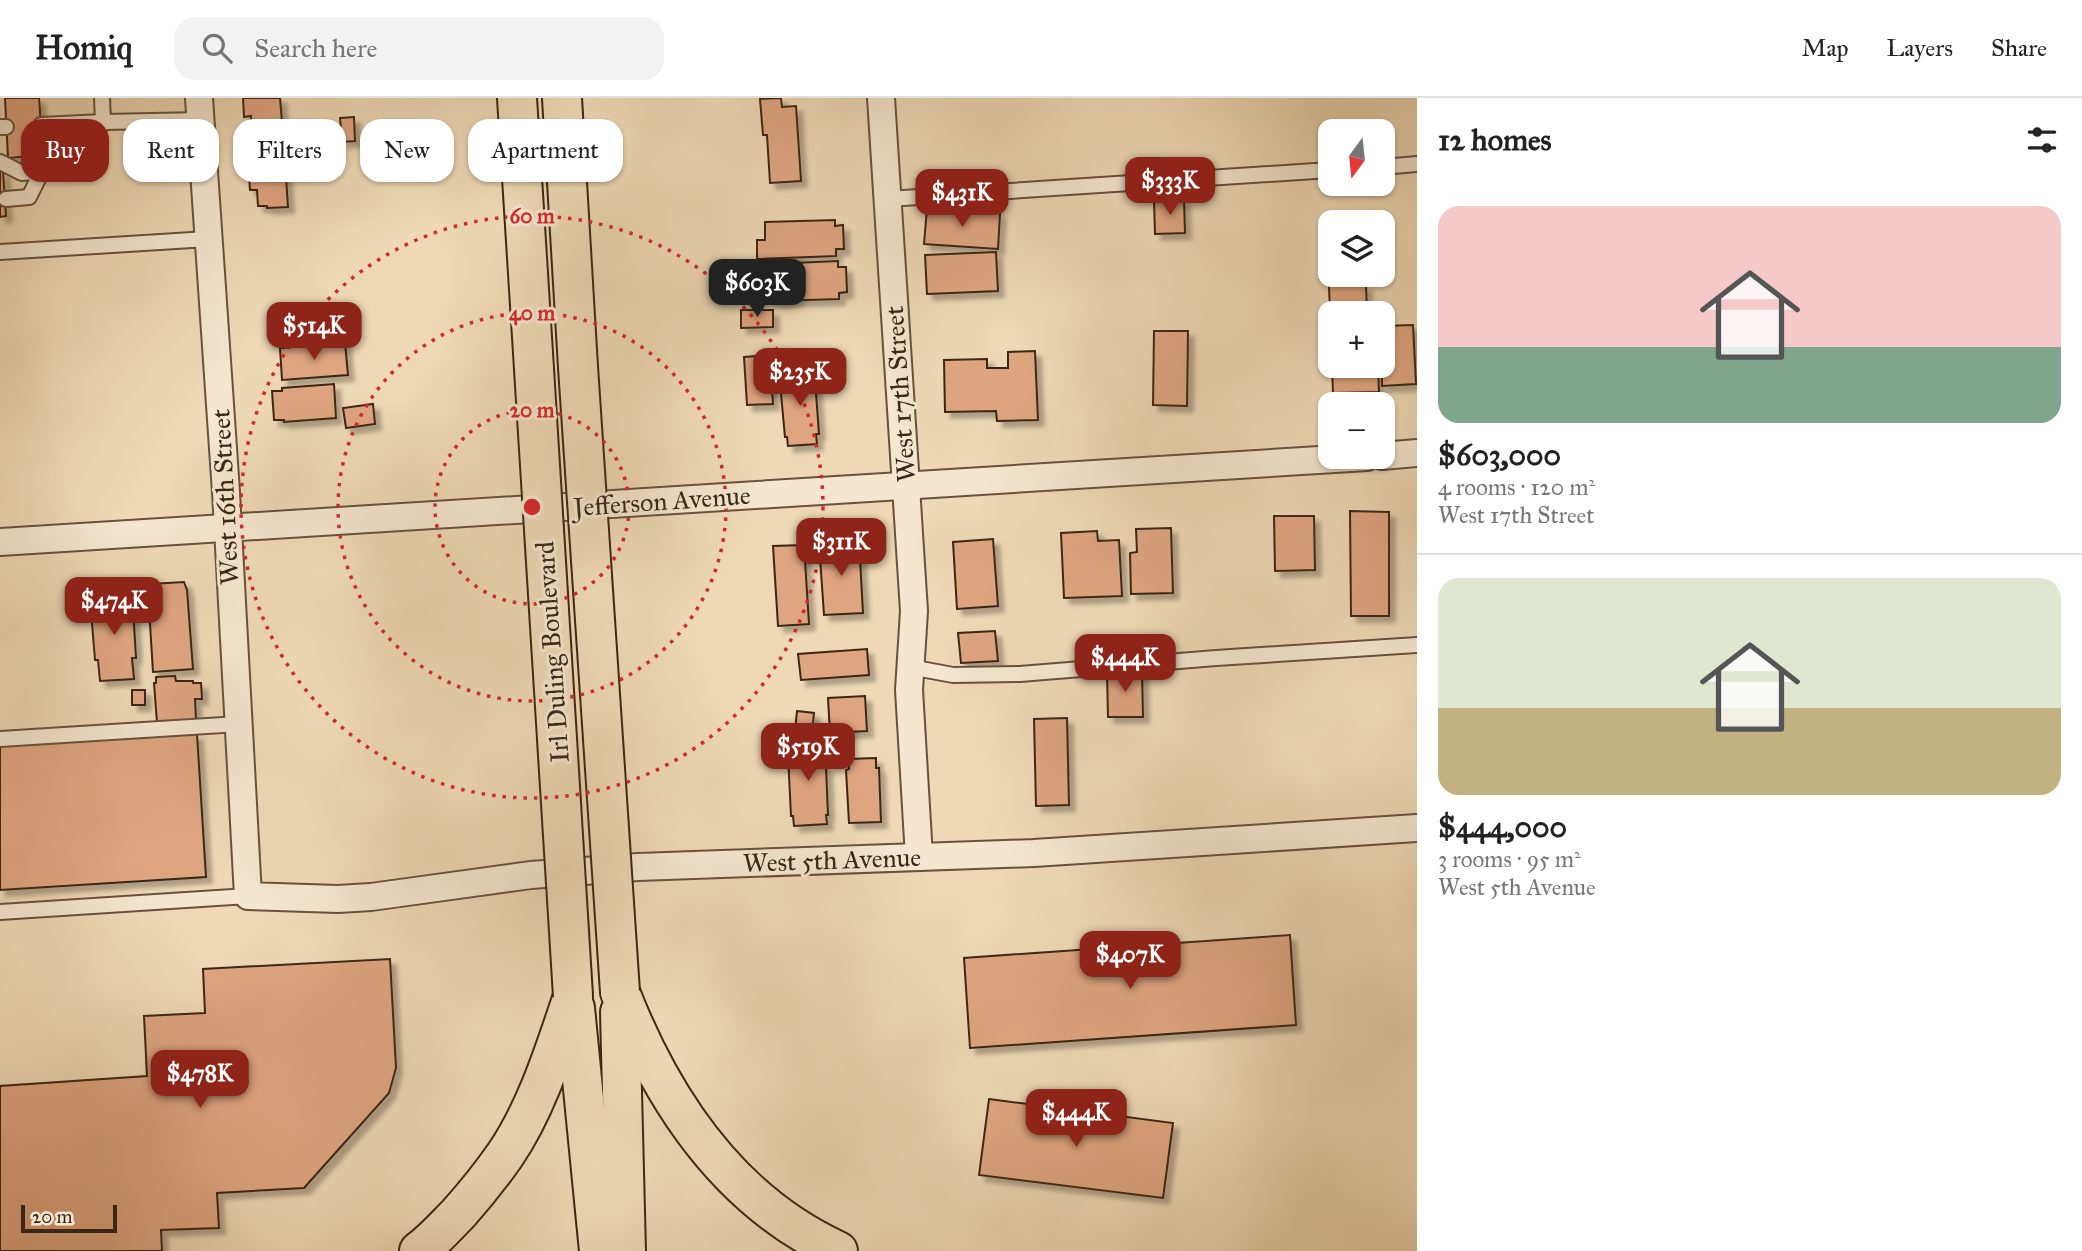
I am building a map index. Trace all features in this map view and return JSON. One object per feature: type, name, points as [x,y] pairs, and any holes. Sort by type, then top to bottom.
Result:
[{"type":"highway","name":"Irl Duling Boulevard","points":[[517,98],[573,996],[599,1251]]},
{"type":"highway","name":"Irl Duling Boulevard","points":[[562,98],[620,992]]},
{"type":"highway","points":[[620,992],[626,1251]]},
{"type":"highway","points":[[620,992],[651,1065],[679,1110],[714,1157],[758,1201],[809,1238],[838,1251]]},
{"type":"highway","points":[[419,1251],[433,1241],[472,1198],[506,1153],[532,1105],[553,1057],[573,996]]},
{"type":"street","name":"West 17th Street","points":[[881,98],[914,611],[909,690],[919,857]]},
{"type":"street","name":"West 16th Street","points":[[200,109],[248,896]]},
{"type":"street","points":[[1395,455],[1417,453]]},
{"type":"street","name":"Jefferson Avenue","points":[[0,542],[1318,460]]},
{"type":"street","name":"West 5th Avenue","points":[[248,896],[338,899],[531,875],[638,867],[1034,853],[1417,828]]},
{"type":"lane","points":[[102,98],[103,119]]},
{"type":"lane","points":[[109,121],[200,109]]},
{"type":"lane","points":[[0,162],[21,172]]},
{"type":"lane","points":[[1395,166],[1417,164]]},
{"type":"lane","points":[[888,199],[1318,171]]},
{"type":"lane","points":[[6,199],[29,197],[37,182]]},
{"type":"lane","points":[[0,252],[208,239]]},
{"type":"lane","points":[[910,667],[964,676],[1020,674],[1417,645]]},
{"type":"lane","points":[[0,739],[239,724]]},
{"type":"lane","points":[[0,912],[248,896]]},
{"type":"building","points":[[5,98],[39,98],[40,119],[21,119],[21,157],[8,158]]},
{"type":"building","points":[[243,98],[280,98],[282,119],[244,117]]},
{"type":"building","points":[[781,98],[782,107],[796,106],[801,181],[770,183],[767,135],[763,135],[760,99]]},
{"type":"building","points":[[354,117],[355,141],[346,142],[346,119],[340,118]]},
{"type":"building","points":[[0,171],[3,171],[6,216],[0,217]]},
{"type":"building","points":[[249,182],[286,182],[288,207],[258,206],[257,190],[250,190]]},
{"type":"building","points":[[1184,199],[1185,233],[1155,234],[1154,201]]},
{"type":"building","points":[[927,208],[1000,213],[998,249],[924,244]]},
{"type":"building","points":[[835,220],[835,226],[843,225],[844,249],[836,249],[836,256],[757,259],[757,240],[765,240],[765,222]]},
{"type":"building","points":[[996,252],[998,291],[927,294],[925,255]]},
{"type":"building","points":[[838,261],[838,267],[846,267],[847,292],[839,293],[839,299],[768,299],[767,285],[773,285],[772,264]]},
{"type":"building","points":[[761,279],[762,295],[740,295],[739,280]]},
{"type":"building","points":[[1329,287],[1366,287],[1367,301],[1330,301]]},
{"type":"building","points":[[741,310],[773,310],[773,327],[741,328]]},
{"type":"building","points":[[1413,325],[1416,384],[1382,386],[1382,378],[1395,378],[1395,326]]},
{"type":"building","points":[[1154,331],[1188,331],[1187,406],[1153,405]]},
{"type":"building","points":[[345,343],[348,375],[282,380],[280,348]]},
{"type":"building","points":[[1035,351],[1038,420],[997,421],[996,411],[945,412],[944,360],[987,359],[987,368],[1008,368],[1008,352]]},
{"type":"building","points":[[770,355],[773,404],[747,405],[744,357]]},
{"type":"building","points":[[812,370],[819,434],[816,434],[817,444],[788,446],[780,383],[784,382],[783,372]]},
{"type":"building","points":[[1332,378],[1378,378],[1379,392],[1333,392]]},
{"type":"building","points":[[334,384],[336,418],[284,422],[274,420],[272,391]]},
{"type":"building","points":[[373,404],[375,424],[346,428],[343,408]]},
{"type":"building","points":[[1350,511],[1389,512],[1389,616],[1351,616]]},
{"type":"building","points":[[1274,516],[1314,516],[1315,570],[1275,571]]},
{"type":"building","points":[[1171,528],[1173,593],[1131,594],[1130,553],[1137,552],[1136,529]]},
{"type":"building","points":[[1097,531],[1098,541],[1119,540],[1122,596],[1064,598],[1061,533]]},
{"type":"building","points":[[993,539],[998,606],[957,609],[953,542]]},
{"type":"building","points":[[859,541],[863,613],[824,615],[819,543]]},
{"type":"building","points":[[804,545],[809,624],[778,626],[773,546]]},
{"type":"building","points":[[184,582],[187,590],[193,669],[153,672],[148,592],[151,592],[150,584]]},
{"type":"building","points":[[130,594],[136,658],[132,658],[134,679],[100,681],[98,660],[95,660],[91,611],[94,611],[93,597]]},
{"type":"building","points":[[995,631],[998,661],[961,663],[958,633]]},
{"type":"building","points":[[867,649],[869,675],[801,680],[798,654]]},
{"type":"building","points":[[1142,671],[1143,717],[1108,717],[1107,672]]},
{"type":"building","points":[[175,676],[176,681],[201,683],[202,699],[195,699],[196,720],[157,723],[154,683],[156,677]]},
{"type":"building","points":[[132,690],[145,690],[145,705],[132,705]]},
{"type":"building","points":[[865,696],[867,731],[830,733],[828,698]]},
{"type":"building","points":[[797,711],[814,713],[812,732],[795,730]]},
{"type":"building","points":[[1067,718],[1069,805],[1036,806],[1034,719]]},
{"type":"building","points":[[197,734],[206,877],[0,890],[0,746]]},
{"type":"building","points":[[820,737],[822,768],[826,767],[827,824],[794,826],[791,816],[788,755],[793,755],[792,739]]},
{"type":"building","points":[[876,758],[876,768],[879,768],[881,822],[849,823],[846,770],[849,769],[848,759]]},
{"type":"building","points":[[1290,935],[1296,1025],[970,1048],[964,958]]},
{"type":"building","points":[[390,959],[396,1068],[389,1093],[304,1188],[217,1193],[219,1228],[161,1230],[162,1251],[0,1251],[0,1086],[147,1076],[144,1016],[205,1013],[203,969]]},
{"type":"building","points":[[989,1099],[1173,1123],[1163,1198],[979,1175]]}]
